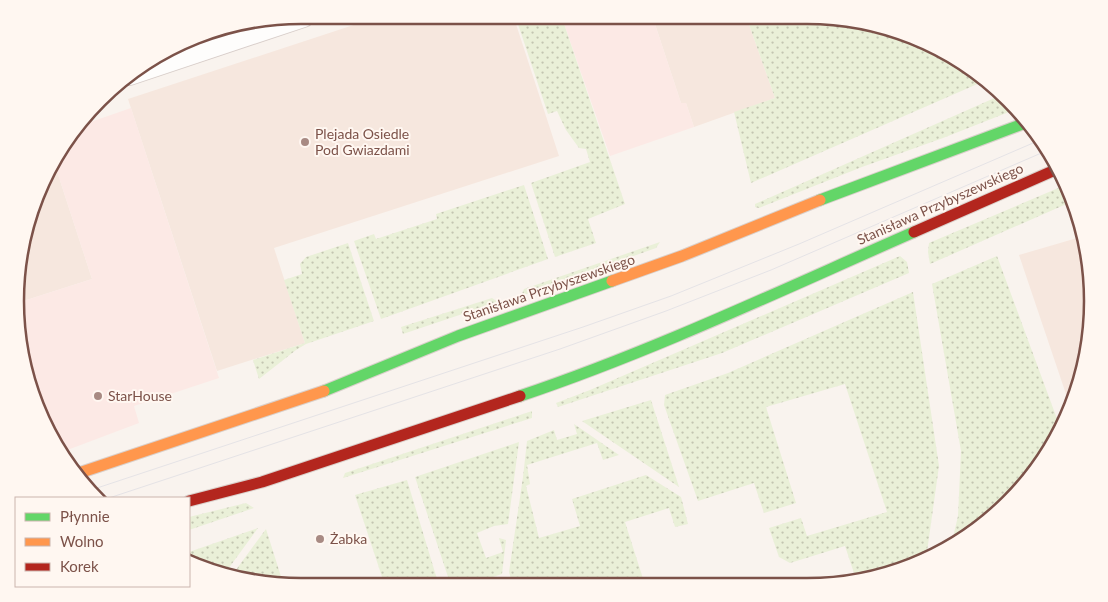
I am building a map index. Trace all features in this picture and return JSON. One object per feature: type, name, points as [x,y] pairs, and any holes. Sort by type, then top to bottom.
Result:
[{"type":"main road","name":"Stanisława Przybyszewskiego","points":[[83,472],[321,392],[458,336],[682,256],[852,187],[1021,125]]},
{"type":"main road","name":"Stanisława Przybyszewskiego","points":[[190,501],[262,482],[309,467],[585,374],[1052,171]]},
{"type":"street","points":[[158,63],[272,25]]},
{"type":"shaded area","points":[[357,24],[516,24],[559,156],[274,248],[305,343],[217,371],[128,99]]},
{"type":"shaded area","points":[[564,24],[655,24],[681,103],[686,103],[694,127],[610,156]]},
{"type":"shaded area","points":[[655,24],[749,24],[775,98],[694,127],[686,103],[681,103]]},
{"type":"shaded area","points":[[131,108],[219,378],[134,406],[139,423],[67,450],[52,424],[33,373],[26,337],[24,301],[92,279],[57,170],[70,147],[89,122]]},
{"type":"shaded area","points":[[57,170],[92,279],[24,301],[26,265],[33,229],[38,212]]},
{"type":"shaded area","points":[[1077,238],[1084,283],[1084,319],[1079,355],[1067,397],[1019,255]]},
{"type":"green space","points":[[518,24],[564,24],[625,204],[588,219],[596,243],[555,257],[531,183],[590,162],[586,149],[579,148],[566,130],[557,111],[548,114]]},
{"type":"green space","points":[[749,24],[825,24],[879,33],[930,52],[961,70],[979,83],[751,183],[734,112],[775,98]]},
{"type":"green space","points":[[995,98],[1009,112],[759,208],[755,207],[755,204]]},
{"type":"green space","points":[[524,185],[548,259],[381,319],[354,241],[374,234],[376,239],[437,219],[436,214]]},
{"type":"green space","points":[[1060,187],[1067,204],[930,264],[929,243]]},
{"type":"green space","points":[[660,242],[656,248],[521,296],[524,289]]},
{"type":"green space","points":[[348,243],[374,321],[306,344],[259,379],[253,360],[305,343],[284,280],[302,274],[300,264],[306,257]]},
{"type":"green space","points":[[900,256],[907,262],[909,273],[722,353],[558,407],[556,403],[590,390]]},
{"type":"green space","points":[[997,256],[1058,420],[1038,455],[1015,484],[976,521],[953,537],[958,516],[961,451],[932,284]]},
{"type":"green space","points":[[913,292],[939,466],[927,551],[896,564],[854,574],[845,546],[790,563],[779,557],[769,528],[801,518],[807,536],[887,512],[845,384],[766,407],[796,503],[764,513],[754,483],[698,501],[664,405],[665,395],[728,373]]},
{"type":"green space","points":[[492,298],[498,302],[403,334],[401,327]]},
{"type":"green space","points":[[651,400],[679,487],[582,421]]},
{"type":"green space","points":[[532,411],[532,418],[343,478],[345,473]]},
{"type":"green space","points":[[574,424],[619,455],[603,460],[597,443],[527,465],[530,484],[526,486],[539,538],[580,526],[572,499],[646,475],[681,497],[688,524],[675,527],[669,508],[625,522],[643,578],[511,578],[509,572],[527,441],[554,430],[557,440],[577,434]]},
{"type":"green space","points":[[519,442],[508,524],[494,526],[477,533],[486,558],[503,552],[499,538],[506,540],[502,574],[490,578],[448,578],[415,477]]},
{"type":"green space","points":[[407,480],[437,578],[382,578],[355,495]]},
{"type":"green space","points":[[246,503],[254,508],[190,530],[190,517]]},
{"type":"green space","points":[[258,528],[228,569],[190,555],[190,552]]},
{"type":"green space","points":[[266,529],[281,578],[236,570]]},
{"type":"tram line","points":[[97,488],[671,296],[799,244],[1035,142]]},
{"type":"tram line","points":[[112,497],[560,349],[666,311],[771,270],[1042,153]]},
{"type":"traffic: fast","points":[[820,200],[1021,125]]},
{"type":"traffic: fast","points":[[520,396],[669,339],[914,232]]},
{"type":"traffic: fast","points":[[324,391],[458,336],[612,281]]},
{"type":"traffic: slow","points":[[612,281],[682,256],[820,200]]},
{"type":"traffic: slow","points":[[83,472],[324,391]]},
{"type":"traffic: jam","points":[[914,232],[1052,171]]},
{"type":"traffic: jam","points":[[190,501],[262,482],[520,396]]},
{"type":"place","name":"Plejada Osiedle Pod Gwiazdami","points":[[305,142]]},
{"type":"place","name":"StarHouse","points":[[98,396]]},
{"type":"place","name":"Żabka","points":[[320,539]]}]
